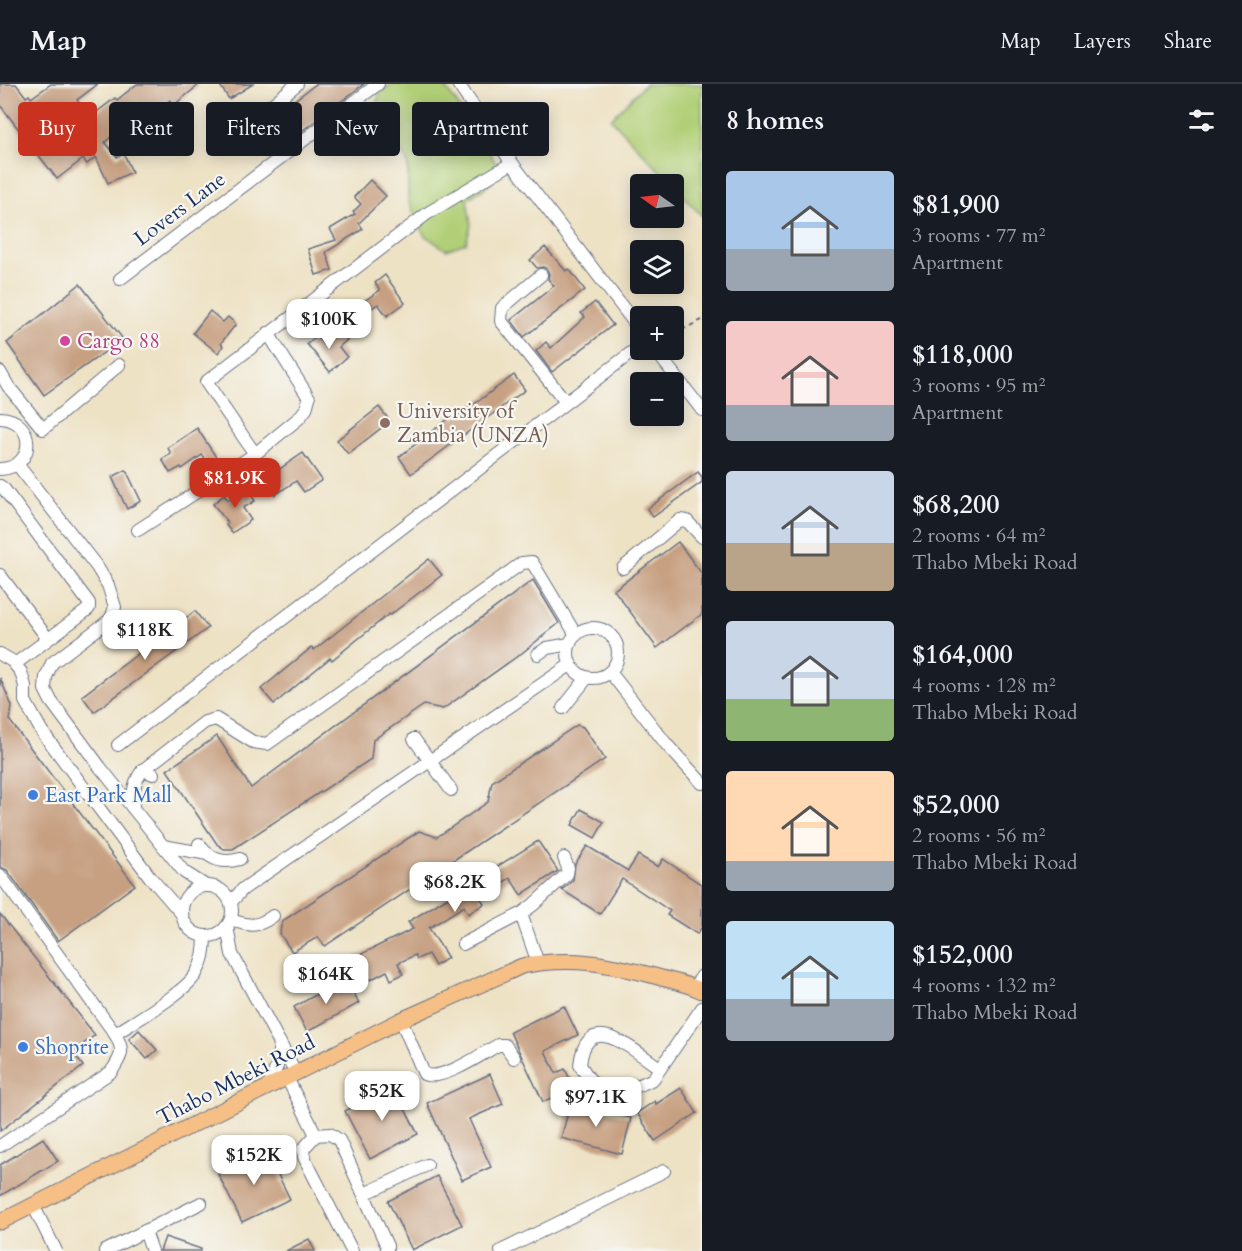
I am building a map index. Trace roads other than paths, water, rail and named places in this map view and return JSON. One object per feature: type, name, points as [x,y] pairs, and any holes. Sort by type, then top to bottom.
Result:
[{"type":"main road","name":"Thabo Mbeki Road","points":[[0,1222],[317,1064],[400,1020],[522,966],[580,960],[699,985]]},
{"type":"street","points":[[275,102],[297,84]]},
{"type":"street","name":"Lovers Lane","points":[[120,279],[378,84]]},
{"type":"street","points":[[458,84],[512,163],[630,317]]},
{"type":"street","points":[[255,454],[206,382],[428,213],[512,163]]},
{"type":"street","points":[[541,275],[502,308],[501,321],[566,402]]},
{"type":"street","points":[[138,530],[255,454],[299,418],[306,409],[309,398],[268,333]]},
{"type":"street","points":[[118,745],[630,354]]},
{"type":"street","points":[[663,360],[702,410]]},
{"type":"street","points":[[0,372],[8,386],[43,429],[118,365]]},
{"type":"street","points":[[6,419],[27,409]]},
{"type":"street","points":[[0,469],[17,464],[24,456],[28,446],[24,430],[6,419]]},
{"type":"street","points":[[24,430],[36,421]]},
{"type":"street","points":[[17,464],[97,567],[108,585],[115,608],[111,619],[51,663],[45,689],[57,710],[184,872],[206,885]]},
{"type":"street","points":[[0,486],[89,603],[86,611],[15,664]]},
{"type":"street","points":[[623,568],[681,520],[687,521],[702,537]]},
{"type":"street","points":[[133,808],[135,779],[148,772],[205,722],[216,719],[253,742],[267,744],[522,562],[532,562],[573,640]]},
{"type":"street","points":[[0,575],[48,639]]},
{"type":"street","points":[[592,628],[610,634],[618,650],[617,662],[610,672],[598,678],[587,678],[577,673],[570,664],[568,651],[580,632],[592,628]]},
{"type":"street","points":[[538,654],[547,648],[573,640]]},
{"type":"street","points":[[0,654],[15,664],[24,679],[25,701],[41,730],[150,877],[182,914],[189,929],[199,935],[208,936],[222,931],[229,923]]},
{"type":"street","points":[[231,902],[243,889],[570,664]]},
{"type":"street","points":[[610,672],[668,745],[702,783]]},
{"type":"street","points":[[563,708],[587,678]]},
{"type":"street","points":[[414,739],[451,790]]},
{"type":"street","points":[[199,844],[216,860],[228,863],[240,859]]},
{"type":"street","points":[[163,846],[208,854]]},
{"type":"street","points":[[463,944],[521,914],[533,905],[567,874],[568,868],[564,858]]},
{"type":"street","points":[[184,872],[189,892]]},
{"type":"street","points":[[0,875],[122,1046],[120,1059],[111,1072],[0,1146]]},
{"type":"street","points":[[182,914],[182,903],[189,892],[197,887],[211,885],[222,890],[243,889]]},
{"type":"street","points":[[222,890],[231,902],[233,910],[229,923],[232,954],[280,1042],[295,1058],[317,1064]]},
{"type":"street","points":[[521,914],[538,963]]},
{"type":"street","points":[[229,923],[260,925],[273,916]]},
{"type":"street","points":[[115,1034],[185,988],[198,972],[208,936]]},
{"type":"street","points":[[208,936],[232,954]]},
{"type":"street","points":[[660,1068],[614,1038],[603,1034],[590,1039],[581,1050],[580,1065],[595,1085],[618,1092],[642,1084],[653,1079],[702,1008]]},
{"type":"street","points":[[400,1020],[424,1074],[431,1077],[443,1075],[498,1045],[505,1046],[514,1058]]},
{"type":"street","points":[[280,1042],[316,1134]]},
{"type":"street","points":[[268,1088],[277,1066],[280,1042]]},
{"type":"street","points":[[352,1251],[304,1156],[303,1149],[316,1134],[330,1134],[339,1140],[387,1246],[387,1251]]},
{"type":"street","points":[[364,1194],[427,1165]]},
{"type":"street","points":[[501,1251],[664,1171]]},
{"type":"street","points":[[105,1251],[201,1203]]},
{"type":"street","points":[[33,1205],[56,1251]]},
{"type":"street","points":[[145,1231],[152,1251]]},
{"type":"place","name":"Cargo 88","points":[[65,341]]},
{"type":"place","name":"University of Zambia (UNZA)","points":[[385,423]]},
{"type":"place","name":"East Park Mall","points":[[33,795]]},
{"type":"place","name":"Shoprite","points":[[23,1047]]}]
